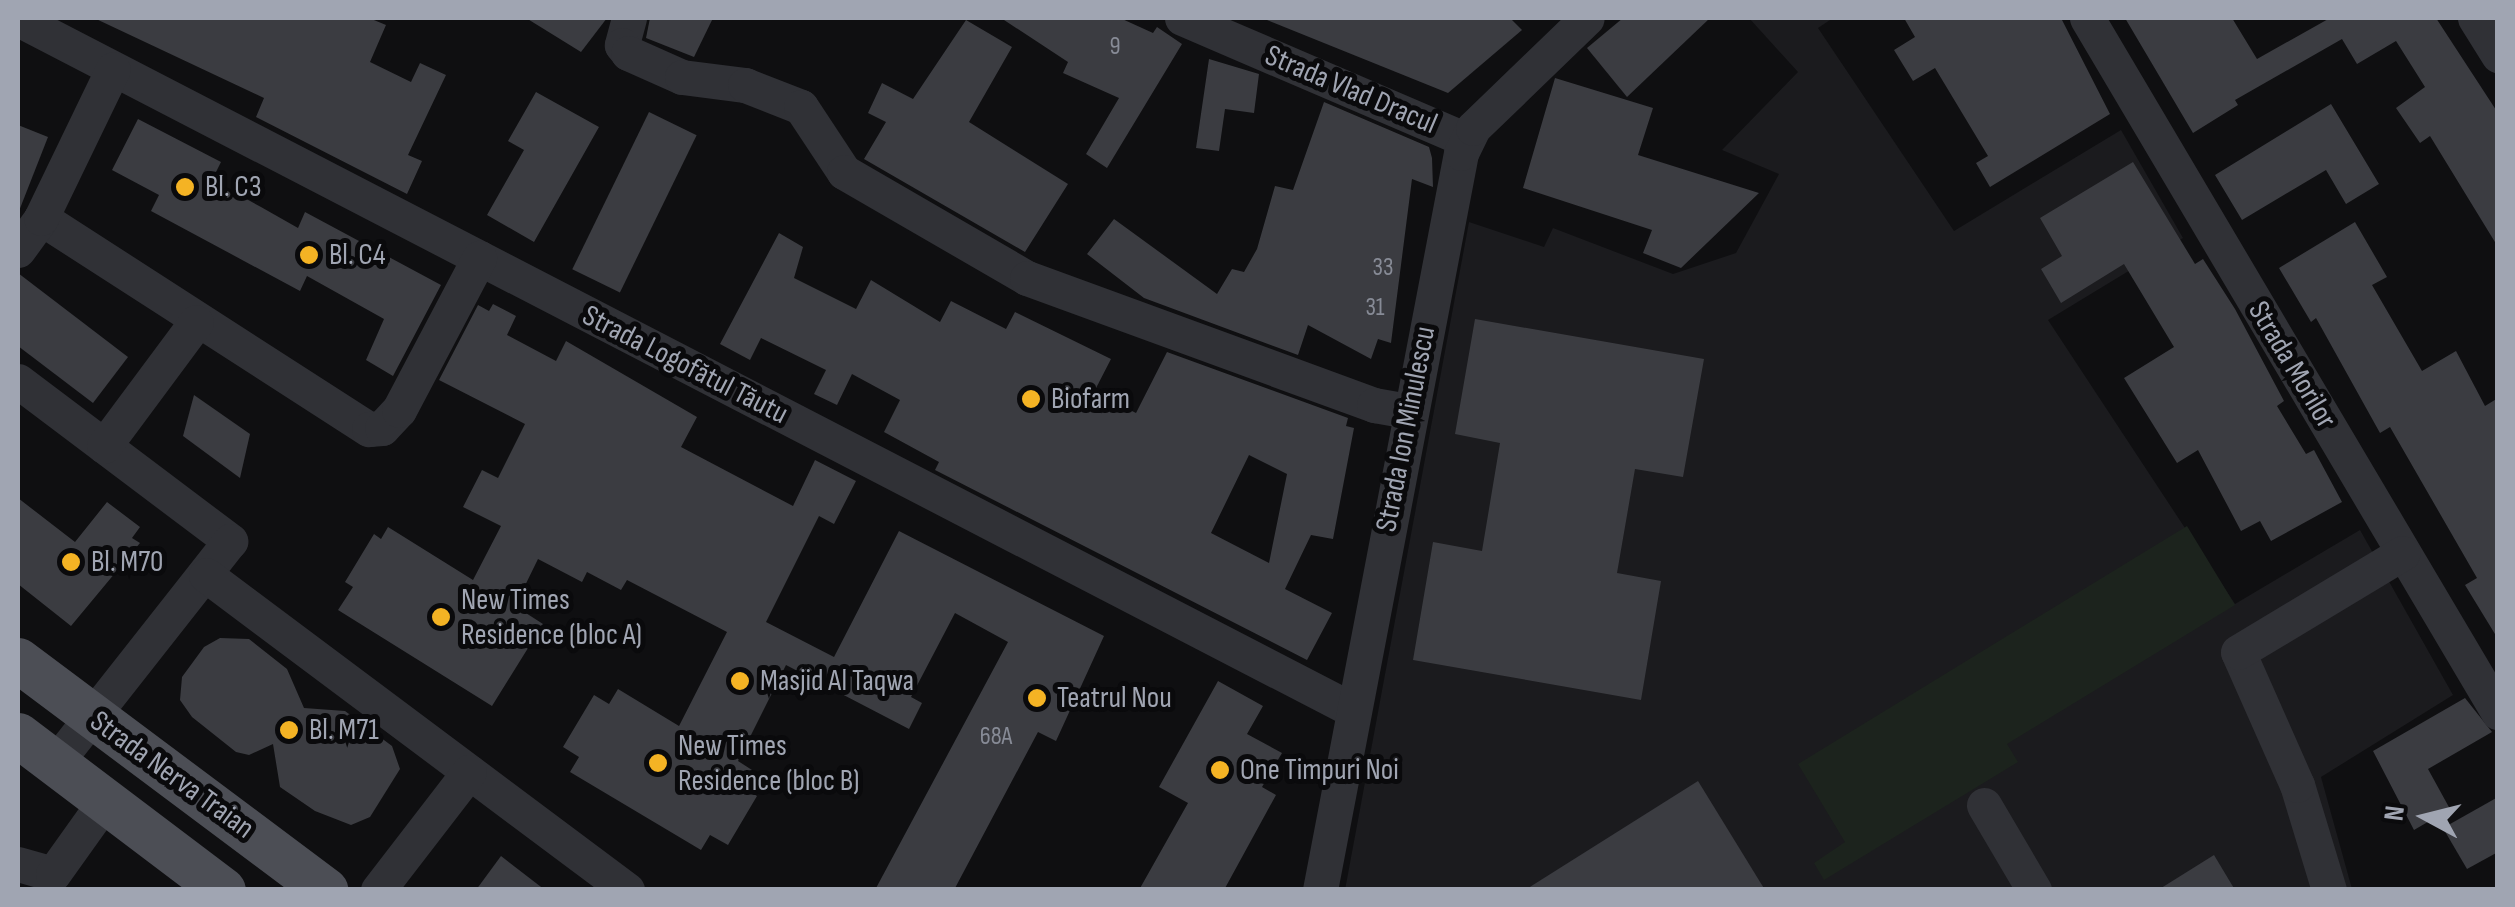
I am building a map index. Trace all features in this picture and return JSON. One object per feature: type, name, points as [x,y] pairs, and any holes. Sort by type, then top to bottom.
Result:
[{"type":"main road","name":"Strada Nerva Traian","points":[[18,660],[326,890]]},
{"type":"main road","name":"Strada Nerva Traian","points":[[18,735],[223,890]]},
{"type":"street","points":[[628,18],[622,45],[628,53],[682,77],[745,85],[787,100],[811,118],[824,150],[844,172],[1026,278],[1374,405],[1409,411]]},
{"type":"street","name":"Strada Vlad Dracul","points":[[1182,18],[1466,140]]},
{"type":"street","points":[[1466,140],[1587,18]]},
{"type":"street","name":"Strada Morilor","points":[[2087,18],[2498,712]]},
{"type":"street","points":[[2475,18],[2498,55]]},
{"type":"street","name":"Strada Logofătul Tăutu","points":[[18,19],[1353,710]]},
{"type":"street","points":[[18,250],[42,218],[114,68]]},
{"type":"street","name":"Strada Ion Minulescu","points":[[1320,890],[1409,411],[1466,140]]},
{"type":"street","points":[[42,218],[355,424],[382,428],[399,410],[479,258]]},
{"type":"street","points":[[104,446],[196,322]]},
{"type":"street","points":[[18,381],[230,541],[54,762]]},
{"type":"street","points":[[2328,890],[2297,785],[2238,652],[2403,554]]},
{"type":"street","points":[[206,575],[627,890]]},
{"type":"street","points":[[378,890],[469,772]]},
{"type":"street","points":[[18,864],[53,874],[104,801]]},
{"type":"street","points":[[1984,805],[2034,890]]},
{"type":"shaded area","points":[[1749,18],[1833,18],[1818,28],[1954,231],[2121,130],[2183,238],[2048,320],[2235,604],[2360,530],[2453,695],[2321,777],[2352,889],[1345,890],[1469,222],[1544,247],[1553,228],[1673,274],[1736,253],[1779,174],[1722,150],[1798,72]]},
{"type":"shaded area","points":[[2187,526],[2235,605],[2007,744],[2018,762],[1824,880],[1814,863],[1845,842],[1798,764]]},
{"type":"building","points":[[94,18],[369,18],[386,25],[370,62],[411,82],[420,63],[446,75],[408,155],[422,161],[407,194],[256,117],[264,98]]},
{"type":"building","points":[[526,18],[607,18],[581,52]]},
{"type":"building","points":[[650,18],[713,18],[694,57],[646,38]]},
{"type":"building","points":[[1001,18],[1120,18],[1153,33],[1157,27],[1182,44],[1107,168],[1086,154],[1119,98],[1063,73],[1068,62]]},
{"type":"building","points":[[1262,18],[1510,18],[1522,30],[1448,93]]},
{"type":"building","points":[[1623,18],[1710,18],[1627,97],[1587,48]]},
{"type":"building","points":[[1904,18],[2061,18],[2110,114],[1990,187],[1976,163],[1988,156],[1935,68],[1913,81],[1894,50],[1915,37]]},
{"type":"building","points":[[2125,18],[2232,18],[2257,59],[2330,18],[2436,18],[2498,113],[2498,247],[2430,136],[2420,143],[2396,108],[2425,87],[2396,41],[2357,64],[2342,39],[2235,100],[2238,105],[2193,133]]},
{"type":"building","points":[[966,20],[1012,47],[969,122],[1068,184],[1025,252],[864,159],[886,122],[868,113],[882,83],[913,99]]},
{"type":"building","points":[[1209,59],[1259,74],[1254,113],[1225,109],[1219,151],[1196,148]]},
{"type":"building","points":[[1555,78],[1653,108],[1638,155],[1759,193],[1681,268],[1643,253],[1652,230],[1523,188]]},
{"type":"building","points":[[536,92],[599,127],[534,242],[487,215],[524,150],[508,141]]},
{"type":"building","points":[[1324,102],[1429,147],[1432,158],[1433,187],[1412,179],[1391,343],[1378,339],[1371,359],[1308,325],[1298,355],[1144,298],[1087,254],[1114,219],[1217,294],[1232,269],[1244,272],[1257,249],[1275,186],[1293,190]]},
{"type":"building","points":[[2331,104],[2379,184],[2346,204],[2326,170],[2242,220],[2215,175]]},
{"type":"building","points":[[649,112],[697,135],[620,293],[572,269]]},
{"type":"building","points":[[138,119],[221,162],[212,180],[298,228],[305,212],[441,285],[393,376],[366,360],[384,319],[307,276],[300,291],[151,211],[159,195],[112,170]]},
{"type":"building","points":[[18,125],[48,137],[19,211],[18,211]]},
{"type":"building","points":[[2133,162],[2195,264],[2203,259],[2235,309],[2284,401],[2277,406],[2306,454],[2314,450],[2342,502],[2271,541],[2260,521],[2241,531],[2198,450],[2177,463],[2124,378],[2174,347],[2124,264],[2061,303],[2041,269],[2062,256],[2040,218]]},
{"type":"building","points":[[2355,222],[2387,277],[2372,285],[2422,371],[2456,351],[2485,406],[2498,398],[2498,639],[2465,585],[2477,578],[2390,427],[2380,433],[2316,318],[2311,322],[2279,268]]},
{"type":"building","points":[[779,233],[803,247],[794,278],[856,309],[871,280],[940,322],[951,301],[1006,329],[1015,312],[1111,359],[1094,392],[1136,413],[1167,352],[1348,418],[1346,426],[1354,428],[1333,539],[1311,535],[1285,589],[1332,613],[1307,660],[935,470],[939,462],[884,432],[900,400],[852,374],[837,405],[814,394],[826,370],[761,338],[750,360],[720,344]],"holes":[[[1249,455],[1287,474],[1269,563],[1211,533]]]},
{"type":"building","points":[[18,273],[128,357],[93,403],[18,346]]},
{"type":"building","points":[[493,304],[516,316],[507,335],[556,361],[566,341],[697,417],[681,447],[793,506],[815,460],[856,481],[834,524],[819,516],[766,622],[834,657],[899,531],[1104,636],[1056,741],[1038,732],[954,890],[875,890],[1008,642],[955,613],[911,697],[922,703],[909,729],[786,665],[738,761],[752,770],[743,787],[757,796],[728,845],[710,835],[701,850],[570,772],[579,757],[563,747],[594,695],[609,704],[618,689],[679,726],[727,632],[627,580],[621,590],[587,572],[582,582],[538,559],[515,606],[543,624],[492,706],[338,610],[353,587],[345,582],[374,534],[381,539],[388,527],[473,580],[501,526],[463,507],[482,470],[498,478],[525,424],[439,380],[478,305],[489,311]]},
{"type":"building","points":[[1475,319],[1704,359],[1683,477],[1635,469],[1617,573],[1661,581],[1641,700],[1413,660],[1433,542],[1482,551],[1500,443],[1455,434]]},
{"type":"building","points":[[194,395],[250,434],[240,478],[183,436]]},
{"type":"building","name":"Bl. M70","points":[[18,498],[75,542],[107,502],[140,527],[132,538],[140,543],[71,626],[18,584]]},
{"type":"building","name":"Bl. M71","points":[[220,638],[249,639],[287,669],[304,708],[345,711],[392,746],[400,769],[370,817],[351,825],[315,811],[280,787],[273,744],[249,755],[236,752],[192,717],[180,700],[182,677],[204,647]]},
{"type":"building","name":"One Timpuri Noi","points":[[1218,681],[1263,706],[1247,734],[1282,753],[1262,787],[1276,795],[1224,890],[1139,890],[1188,803],[1159,787]]},
{"type":"building","points":[[2465,698],[2492,732],[2428,769],[2450,809],[2414,830],[2373,751]]},
{"type":"building","points":[[1698,781],[1765,890],[1525,890]]},
{"type":"building","points":[[2498,797],[2498,852],[2467,869],[2443,828]]},
{"type":"building","points":[[2214,855],[2235,890],[2158,890]]},
{"type":"building","points":[[501,856],[545,890],[476,890]]},
{"type":"place","name":"Bl. C3","points":[[185,187]]},
{"type":"place","name":"Bl. C4","points":[[309,255]]},
{"type":"place","name":"Biofarm","points":[[1031,399]]},
{"type":"place","name":"Bl. M70","points":[[71,562]]},
{"type":"place","name":"New Times Residence (bloc A)","points":[[441,617]]},
{"type":"place","name":"Masjid Al Taqwa","points":[[740,681]]},
{"type":"place","name":"Teatrul Nou","points":[[1037,698]]},
{"type":"place","name":"Bl. M71","points":[[289,730]]},
{"type":"place","name":"New Times Residence (bloc B)","points":[[658,763]]},
{"type":"place","name":"One Timpuri Noi","points":[[1220,770]]}]
